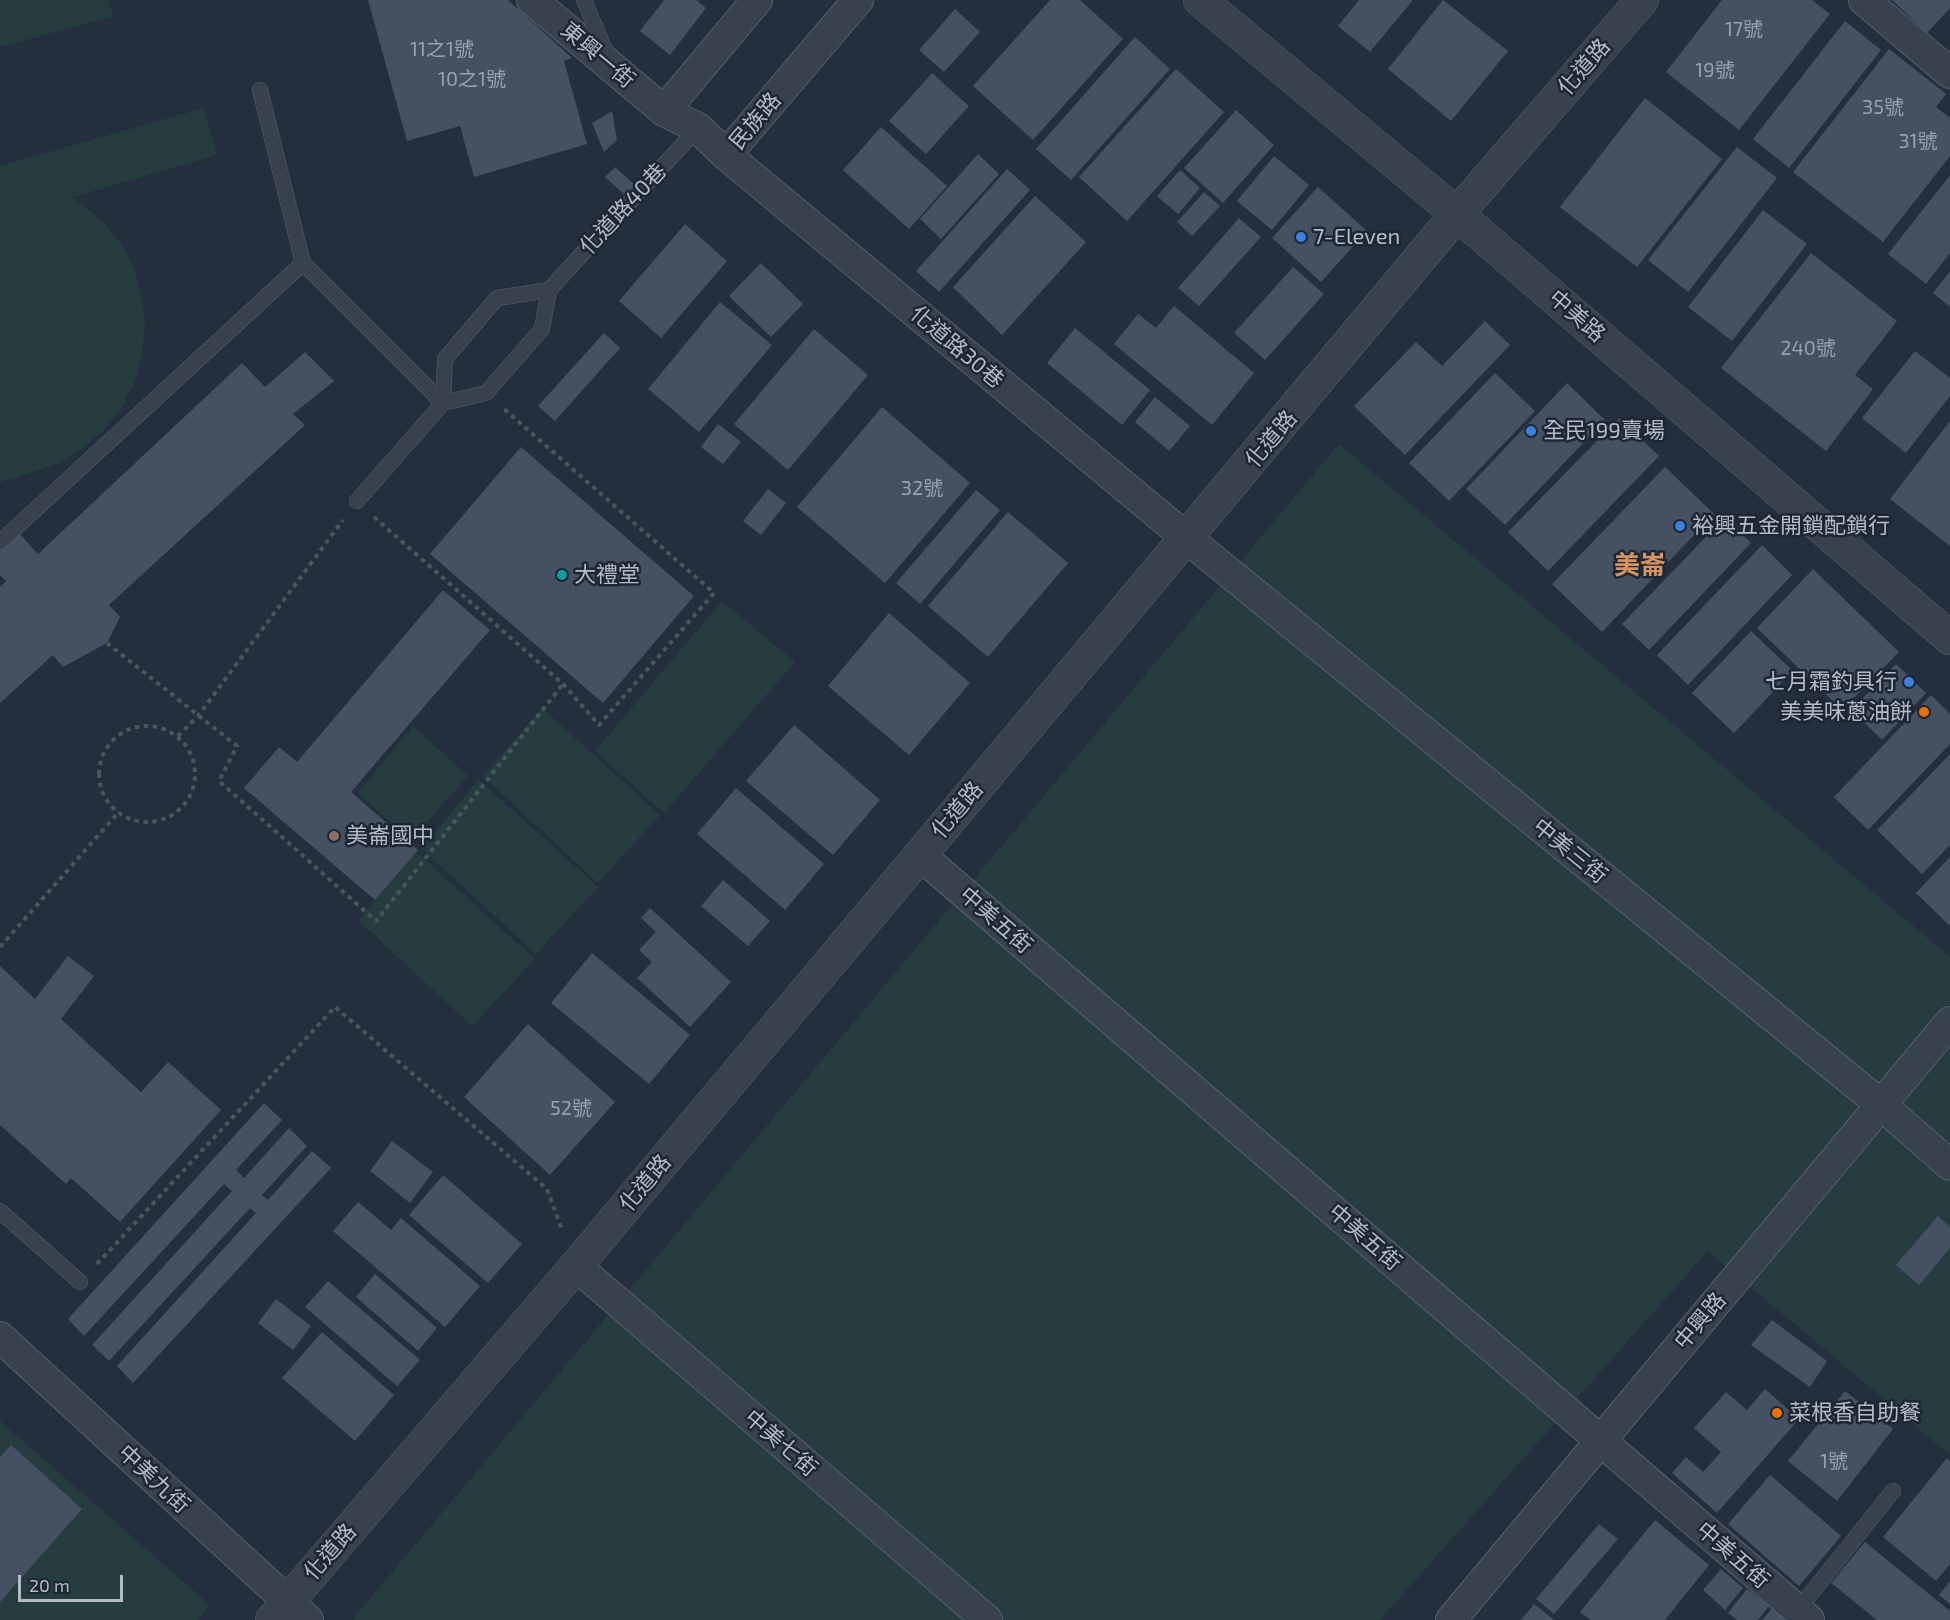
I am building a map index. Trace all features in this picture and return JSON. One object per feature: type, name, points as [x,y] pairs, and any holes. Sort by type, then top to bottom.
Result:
[{"type":"street","name":"東興一街","points":[[532,0],[664,111]]},
{"type":"street","points":[[664,111],[757,0]]},
{"type":"street","name":"民族路","points":[[664,111],[698,128],[726,155],[858,0]]},
{"type":"street","name":"中美路","points":[[1200,0],[1457,214],[1950,638]]},
{"type":"street","name":"化道路","points":[[289,1614],[576,1266],[1188,539],[1457,214],[1642,0]]},
{"type":"street","points":[[1864,0],[1950,73]]},
{"type":"street","name":"化道路30巷","points":[[726,155],[1188,539]]},
{"type":"street","name":"中美三街","points":[[1188,539],[1879,1103],[1950,1165]]},
{"type":"street","name":"中美五街","points":[[920,855],[1602,1440],[1803,1616]]},
{"type":"street","name":"中興路","points":[[1451,1620],[1879,1103],[1950,1022]]},
{"type":"street","name":"中美七街","points":[[576,1266],[987,1620]]},
{"type":"street","name":"中美九街","points":[[0,1337],[289,1614]]},
{"type":"lane","points":[[584,0],[613,68]]},
{"type":"lane","points":[[260,90],[303,263],[443,403]]},
{"type":"lane","name":"化道路40巷","points":[[549,290],[698,128]]},
{"type":"lane","points":[[0,542],[303,263]]},
{"type":"lane","points":[[357,501],[443,403],[486,393],[542,329],[549,290],[497,298],[445,359],[443,403]]},
{"type":"lane","points":[[0,1211],[80,1282]]},
{"type":"lane","points":[[1803,1616],[1893,1491]]},
{"type":"path","points":[[178,736],[198,716],[357,501],[563,684],[598,725],[714,593],[486,393]]},
{"type":"path","points":[[107,644],[237,746],[219,781],[376,921],[563,684]]},
{"type":"path","points":[[150,725],[165,728],[178,736],[189,748],[195,764],[193,789],[180,810],[166,819],[150,823],[133,820],[118,813],[104,795],[99,772],[101,758],[109,744],[120,733],[134,727],[150,725]]},
{"type":"path","points":[[0,947],[118,813]]},
{"type":"path","points":[[80,1282],[335,1007],[548,1189],[576,1266]]},
{"type":"green space","points":[[0,0],[108,0],[113,16],[0,47]]},
{"type":"green space","points":[[204,108],[217,155],[73,197],[105,224],[123,246],[135,271],[142,298],[145,327],[142,354],[135,381],[122,407],[105,429],[85,447],[61,463],[0,482],[0,166]]},
{"type":"green space","points":[[1339,444],[1950,957],[1950,1455],[1708,1251],[1380,1620],[352,1620]]},
{"type":"green space","points":[[722,601],[795,662],[664,813],[595,751]]},
{"type":"green space","points":[[542,708],[660,815],[598,883],[483,776]]},
{"type":"green space","points":[[413,726],[468,776],[411,840],[357,793]]},
{"type":"green space","points":[[479,780],[598,887],[536,954],[421,848]]},
{"type":"green space","points":[[416,852],[535,959],[472,1026],[358,920]]},
{"type":"green space","points":[[0,1421],[210,1605],[197,1620],[0,1620]]},
{"type":"building","points":[[368,0],[508,0],[572,58],[564,61],[587,144],[474,177],[460,126],[407,141]]},
{"type":"building","points":[[664,0],[696,0],[706,8],[670,55],[640,31]]},
{"type":"building","points":[[1050,0],[1080,0],[1123,39],[1033,140],[973,86]]},
{"type":"building","points":[[1359,0],[1413,0],[1370,52],[1338,26]]},
{"type":"building","points":[[1443,0],[1508,51],[1451,121],[1388,69]]},
{"type":"building","points":[[1722,0],[1812,0],[1830,14],[1739,130],[1666,72]]},
{"type":"building","points":[[1892,0],[1950,0],[1950,8],[1927,33]]},
{"type":"building","points":[[955,9],[980,32],[944,72],[919,50]]},
{"type":"building","points":[[1845,21],[1881,50],[1789,168],[1753,139]]},
{"type":"building","points":[[1135,37],[1170,69],[1071,180],[1036,149]]},
{"type":"building","points":[[1889,49],[1946,94],[1936,107],[1950,118],[1950,156],[1883,242],[1793,172]]},
{"type":"building","points":[[1176,69],[1224,112],[1127,221],[1079,177]]},
{"type":"building","points":[[932,73],[969,106],[926,154],[889,121]]},
{"type":"building","points":[[1645,98],[1722,159],[1637,267],[1560,207]]},
{"type":"building","points":[[1236,110],[1274,145],[1223,203],[1184,168]]},
{"type":"building","points":[[612,111],[617,140],[604,152],[592,123]]},
{"type":"building","points":[[881,127],[947,186],[909,229],[843,170]]},
{"type":"building","points":[[1737,147],[1777,178],[1688,292],[1648,260]]},
{"type":"building","points":[[978,154],[999,174],[941,239],[920,219]]},
{"type":"building","points":[[1274,156],[1309,185],[1272,230],[1237,201]]},
{"type":"building","points":[[615,167],[635,185],[626,196],[605,177]]},
{"type":"building","points":[[1007,169],[1030,190],[939,292],[916,271]]},
{"type":"building","points":[[1180,170],[1200,188],[1178,214],[1157,196]]},
{"type":"building","points":[[1950,175],[1950,253],[1926,284],[1888,254]]},
{"type":"building","points":[[1318,187],[1367,231],[1321,282],[1272,238]]},
{"type":"building","points":[[1204,192],[1220,206],[1192,236],[1177,222]]},
{"type":"building","points":[[1035,196],[1086,242],[1002,335],[953,287]]},
{"type":"building","points":[[1763,210],[1807,244],[1732,341],[1688,307]]},
{"type":"building","points":[[1239,218],[1261,237],[1199,306],[1178,288]]},
{"type":"building","points":[[685,224],[727,261],[661,338],[619,301]]},
{"type":"building","points":[[1811,253],[1897,321],[1855,375],[1873,389],[1826,451],[1721,368]]},
{"type":"building","points":[[761,263],[803,304],[771,337],[729,296]]},
{"type":"building","points":[[1293,267],[1324,294],[1265,360],[1234,333]]},
{"type":"building","points":[[1950,271],[1950,307],[1933,293]]},
{"type":"building","points":[[720,302],[772,345],[699,432],[648,389]]},
{"type":"building","points":[[1174,306],[1254,373],[1212,425],[1114,344],[1138,314],[1156,328]]},
{"type":"building","points":[[1485,321],[1510,345],[1405,455],[1354,406],[1416,342],[1442,366]]},
{"type":"building","points":[[1075,328],[1150,390],[1122,425],[1047,363]]},
{"type":"building","points":[[814,329],[868,375],[788,470],[734,424]]},
{"type":"building","points":[[604,333],[620,348],[555,421],[538,406]]},
{"type":"building","points":[[1915,351],[1950,378],[1950,396],[1906,453],[1862,418]]},
{"type":"building","points":[[305,352],[334,381],[293,414],[305,425],[109,605],[120,617],[107,643],[63,667],[53,655],[0,703],[0,587],[6,581],[0,575],[0,545],[16,530],[38,554],[242,363],[265,387]]},
{"type":"building","points":[[1495,373],[1535,411],[1449,501],[1409,463]]},
{"type":"building","points":[[1567,383],[1605,420],[1505,525],[1466,489]]},
{"type":"building","points":[[1155,397],[1190,426],[1169,451],[1135,422]]},
{"type":"building","points":[[882,407],[970,483],[885,583],[797,507]]},
{"type":"building","points":[[1619,418],[1659,456],[1548,571],[1508,532]]},
{"type":"building","points":[[1950,421],[1950,546],[1890,499]]},
{"type":"building","points":[[718,424],[741,442],[723,464],[701,447]]},
{"type":"building","name":"大禮堂","points":[[521,447],[694,596],[603,703],[430,554]]},
{"type":"building","points":[[1665,467],[1714,514],[1602,632],[1552,584]]},
{"type":"building","points":[[768,489],[786,503],[761,535],[743,521]]},
{"type":"building","points":[[976,490],[1000,510],[920,604],[896,583]]},
{"type":"building","points":[[1008,512],[1068,563],[988,657],[928,606]]},
{"type":"building","points":[[1725,517],[1751,543],[1649,650],[1622,624]]},
{"type":"building","points":[[1762,545],[1792,575],[1688,685],[1657,655]]},
{"type":"building","points":[[1813,569],[1899,652],[1842,710],[1757,628]]},
{"type":"building","points":[[443,590],[490,630],[351,792],[418,850],[375,900],[244,788],[279,747],[297,762]]},
{"type":"building","points":[[889,613],[970,683],[909,755],[828,686]]},
{"type":"building","points":[[1751,631],[1793,671],[1734,733],[1692,693]]},
{"type":"building","points":[[1896,664],[1926,693],[1882,740],[1851,710]]},
{"type":"building","points":[[1931,695],[1950,714],[1950,744],[1868,830],[1834,797]]},
{"type":"building","points":[[794,725],[880,800],[833,855],[746,781]]},
{"type":"building","points":[[1950,754],[1950,845],[1922,874],[1877,830]]},
{"type":"building","points":[[736,788],[824,864],[785,910],[697,834]]},
{"type":"building","points":[[1950,857],[1950,926],[1916,893]]},
{"type":"building","points":[[723,880],[770,921],[748,946],[701,906]]},
{"type":"building","points":[[650,908],[731,982],[690,1027],[637,978],[652,962],[639,950],[656,932],[641,918]]},
{"type":"building","points":[[592,953],[690,1035],[649,1084],[551,1003]]},
{"type":"building","points":[[68,956],[94,976],[61,1019],[141,1092],[168,1062],[221,1110],[120,1222],[71,1178],[66,1184],[0,1125],[0,966],[35,999]]},
{"type":"building","points":[[528,1024],[615,1102],[550,1175],[464,1097]]},
{"type":"building","points":[[264,1103],[282,1120],[236,1170],[244,1178],[289,1128],[307,1146],[262,1195],[268,1200],[312,1151],[331,1168],[133,1383],[117,1366],[256,1213],[250,1208],[109,1361],[92,1345],[232,1191],[224,1184],[84,1336],[68,1319]]},
{"type":"building","points":[[392,1141],[433,1172],[410,1203],[370,1171]]},
{"type":"building","points":[[443,1175],[522,1244],[488,1283],[409,1215]]},
{"type":"building","points":[[358,1202],[391,1230],[401,1218],[480,1286],[445,1327],[333,1231]]},
{"type":"building","points":[[1938,1216],[1950,1227],[1950,1248],[1919,1285],[1896,1265]]},
{"type":"building","points":[[375,1274],[437,1328],[418,1351],[356,1297]]},
{"type":"building","points":[[328,1281],[420,1360],[397,1386],[305,1307]]},
{"type":"building","points":[[276,1299],[311,1326],[293,1350],[258,1323]]},
{"type":"building","points":[[1772,1320],[1827,1361],[1810,1387],[1751,1345]]},
{"type":"building","points":[[322,1332],[394,1395],[355,1441],[282,1378]]},
{"type":"building","points":[[1765,1389],[1799,1419],[1717,1513],[1672,1473],[1686,1457],[1703,1472],[1721,1452],[1694,1428],[1726,1392],[1747,1410]]},
{"type":"building","points":[[1845,1391],[1893,1429],[1837,1501],[1788,1461]]},
{"type":"building","points":[[11,1445],[82,1509],[0,1602],[0,1457]]},
{"type":"building","points":[[1947,1458],[1950,1461],[1950,1564],[1936,1581],[1883,1537]]},
{"type":"building","points":[[1770,1475],[1841,1536],[1799,1586],[1728,1524]]},
{"type":"building","points":[[1655,1520],[1709,1565],[1665,1620],[1591,1620],[1580,1612]]},
{"type":"building","points":[[1599,1524],[1618,1539],[1554,1614],[1536,1599]]},
{"type":"building","points":[[1865,1542],[1950,1611],[1950,1620],[1877,1620],[1831,1583]]},
{"type":"building","points":[[1721,1569],[1743,1588],[1725,1610],[1703,1590]]},
{"type":"building","points":[[1950,1581],[1950,1604],[1939,1595]]},
{"type":"building","points":[[1747,1589],[1769,1606],[1758,1620],[1737,1620],[1728,1613]]},
{"type":"building","points":[[1534,1604],[1554,1620],[1521,1620]]},
{"type":"building","points":[[1775,1605],[1792,1620],[1762,1620]]},
{"type":"place","name":"7-Eleven","points":[[1301,237]]},
{"type":"place","name":"全民199賣場","points":[[1531,431]]},
{"type":"place","name":"裕興五金開鎖配鎖行","points":[[1680,526]]},
{"type":"place","name":"大禮堂","points":[[562,575]]},
{"type":"place","name":"七月霜釣具行","points":[[1909,682]]},
{"type":"place","name":"美美味蔥油餅","points":[[1924,712]]},
{"type":"place","name":"美崙國中","points":[[334,836]]},
{"type":"place","name":"菜根香自助餐","points":[[1777,1413]]},
{"type":"district","name":"美崙","points":[[1640,565]]}]
